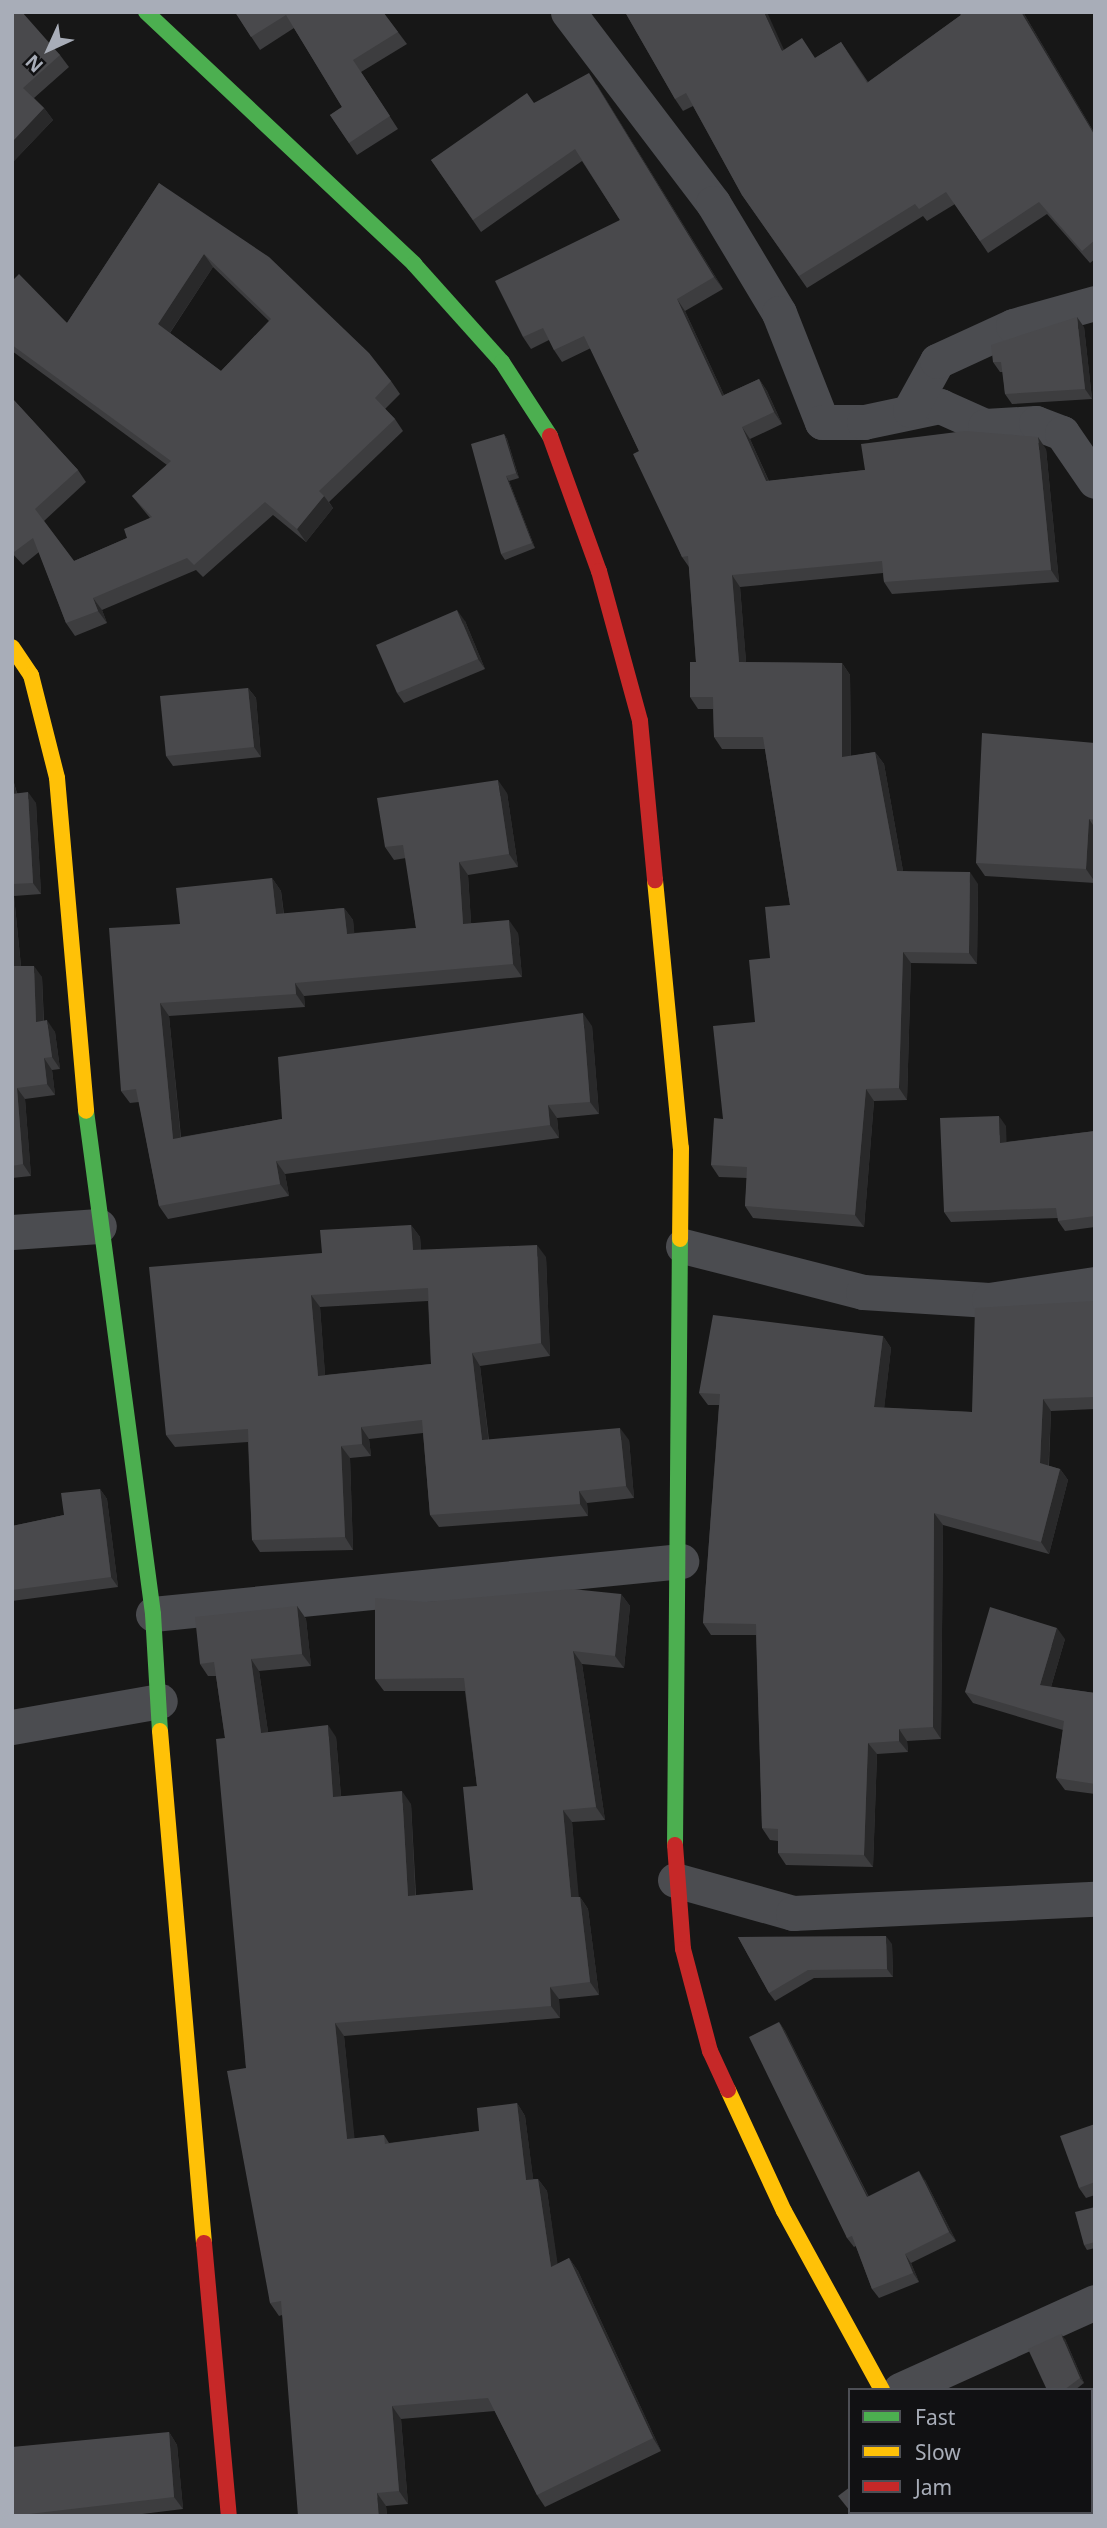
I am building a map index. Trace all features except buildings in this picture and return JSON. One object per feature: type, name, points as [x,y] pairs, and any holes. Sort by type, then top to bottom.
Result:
[{"type":"street","points":[[146,12],[414,264],[502,362],[548,431],[599,571],[640,721],[675,1067],[683,1246],[675,1880],[683,1950],[710,2051],[784,2211],[881,2388]]},
{"type":"street","points":[[568,12],[713,203],[779,313],[822,422],[864,422],[910,410],[940,406],[985,426],[1035,423],[1062,433],[1095,481]]},
{"type":"street","points":[[910,410],[937,361],[1013,326],[1095,303]]},
{"type":"street","points":[[12,647],[31,675],[57,778],[64,910],[99,1226],[153,1614],[166,1838],[229,2516]]},
{"type":"street","points":[[12,1232],[99,1226]]},
{"type":"street","points":[[683,1246],[863,1292],[989,1300],[1095,1284]]},
{"type":"street","points":[[153,1614],[681,1560]]},
{"type":"street","points":[[12,1727],[160,1701]]},
{"type":"street","points":[[675,1880],[793,1913],[1095,1899]]},
{"type":"street","points":[[904,2388],[1095,2302]]},
{"type":"traffic: fast","points":[[146,12],[414,264],[502,362],[550,436]]},
{"type":"traffic: fast","points":[[86,1111],[153,1614],[160,1731]]},
{"type":"traffic: fast","points":[[675,1845],[680,1239]]},
{"type":"traffic: slow","points":[[12,647],[31,675],[57,778],[86,1111]]},
{"type":"traffic: slow","points":[[655,880],[681,1148],[680,1239]]},
{"type":"traffic: slow","points":[[160,1731],[204,2243]]},
{"type":"traffic: slow","points":[[728,2090],[784,2211],[881,2388]]},
{"type":"traffic: jam","points":[[550,436],[599,571],[640,721],[655,880]]},
{"type":"traffic: jam","points":[[675,1845],[683,1949],[710,2051],[728,2090]]},
{"type":"traffic: jam","points":[[204,2243],[229,2516]]}]
